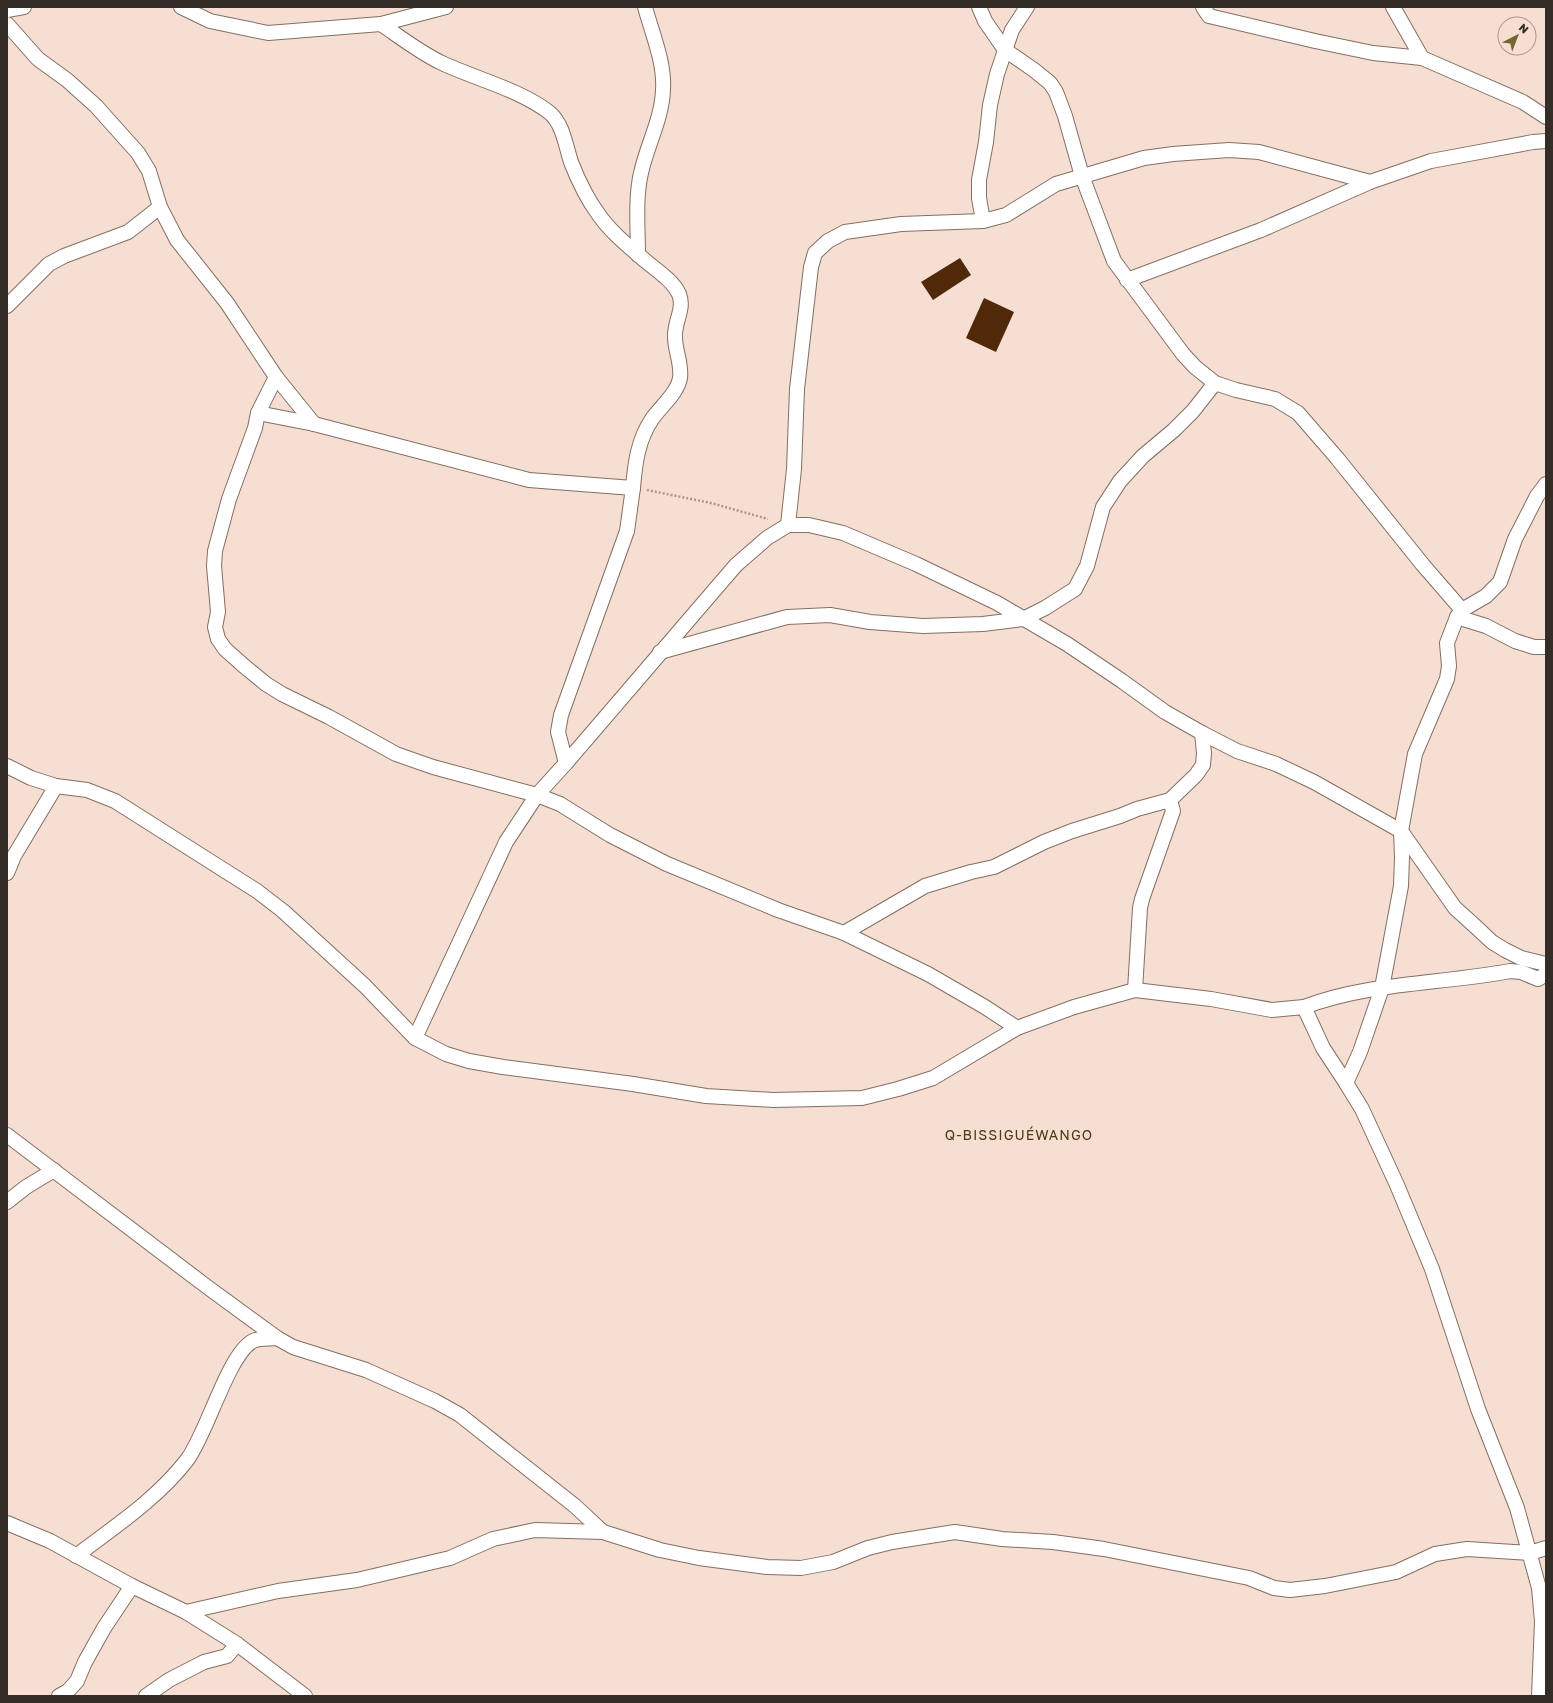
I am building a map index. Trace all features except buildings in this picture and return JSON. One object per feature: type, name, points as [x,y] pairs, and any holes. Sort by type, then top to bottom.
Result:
[{"type":"street","points":[[7,10],[24,7]]},
{"type":"street","points":[[181,7],[210,21],[268,33],[381,24],[446,7]]},
{"type":"street","points":[[638,255],[638,206],[641,174],[660,111],[664,90],[661,65],[645,7]]},
{"type":"street","points":[[979,7],[985,21],[1005,50],[1050,83],[1056,92],[1065,116],[1082,176],[1114,262],[1183,354],[1215,382],[1236,390],[1275,399],[1298,413],[1337,458],[1423,565],[1460,614],[1515,641],[1534,647],[1546,647]]},
{"type":"street","points":[[983,221],[979,198],[979,180],[986,142],[990,105],[997,74],[1012,30],[1027,7]]},
{"type":"street","points":[[1203,7],[1210,16],[1308,40],[1373,53],[1422,58],[1523,102],[1546,117]]},
{"type":"street","points":[[1393,7],[1422,58]]},
{"type":"street","points":[[7,24],[38,59],[67,80],[96,106],[138,152],[149,170],[160,207],[177,240],[227,303],[276,377],[314,424]]},
{"type":"street","points":[[381,24],[440,62],[490,81],[538,104],[552,115],[558,124],[581,185],[598,214],[611,230],[669,281],[678,292],[681,302],[675,337],[680,365],[680,379],[675,390],[651,420],[641,439],[635,460],[627,531],[561,715],[558,732],[566,763]]},
{"type":"street","points":[[1127,280],[1261,230],[1370,182],[1431,161],[1533,142],[1546,141]]},
{"type":"street","points":[[788,525],[794,469],[797,389],[811,267],[815,253],[828,241],[845,232],[901,224],[983,221],[1006,215],[1056,184],[1144,158],[1173,154],[1229,150],[1260,152],[1370,182]]},
{"type":"street","points":[[7,306],[49,264],[64,256],[128,232],[160,207]]},
{"type":"street","points":[[276,377],[258,413],[255,428],[229,499],[215,551],[214,566],[218,612],[215,627],[218,639],[230,653],[266,684],[282,694],[329,716],[396,754],[433,767],[537,795],[560,804],[610,835],[667,864],[778,910],[844,933],[928,974],[985,1007],[1017,1028]]},
{"type":"street","points":[[660,652],[787,618],[830,615],[870,622],[924,626],[983,624],[1023,619],[1045,608],[1075,589],[1087,566],[1103,507],[1120,481],[1143,456],[1174,430],[1193,411],[1215,382]]},
{"type":"street","points":[[258,413],[314,424],[529,480],[633,488]]},
{"type":"street","points":[[1346,1083],[1360,1052],[1382,988],[1401,886],[1401,831],[1415,754],[1447,679],[1449,666],[1447,643],[1460,614],[1486,596],[1500,582],[1515,539],[1537,496],[1546,484]]},
{"type":"street","points":[[415,1038],[506,842],[537,795],[736,565],[767,538],[788,525],[809,525],[843,533],[916,564],[997,604],[1068,644],[1165,712],[1202,733],[1237,751],[1276,764],[1314,782],[1401,831],[1455,908],[1492,942],[1521,958],[1546,964]]},
{"type":"street","points":[[844,933],[925,886],[971,872],[994,867],[1044,842],[1072,831],[1137,809],[1170,800],[1196,775],[1203,765],[1204,753],[1202,733]]},
{"type":"street","points":[[7,766],[31,778],[56,786],[87,790],[115,801],[257,891],[283,912],[365,986],[415,1038],[446,1054],[469,1061],[503,1067],[625,1083],[706,1096],[773,1100],[862,1098],[933,1078],[1017,1028],[1074,1007],[1135,990],[1197,997],[1272,1010],[1304,1007],[1322,1000],[1356,991],[1510,971],[1521,972],[1538,979],[1546,974]]},
{"type":"street","points":[[7,873],[14,856],[56,786]]},
{"type":"street","points":[[1135,990],[1140,908],[1173,811],[1170,800]]},
{"type":"street","points":[[1304,1007],[1323,1048],[1362,1109],[1397,1185],[1432,1269],[1478,1409],[1518,1508],[1539,1588],[1542,1621],[1538,1696]]},
{"type":"street","points":[[7,1135],[277,1338],[293,1347],[366,1370],[435,1401],[460,1415],[575,1506],[604,1532]]},
{"type":"street","points":[[7,1202],[26,1187],[54,1170]]},
{"type":"street","points":[[76,1556],[151,1498],[174,1474],[198,1444],[230,1370],[243,1348],[253,1341],[277,1338]]},
{"type":"street","points":[[7,1523],[50,1541],[132,1586],[186,1612],[236,1644],[305,1696]]},
{"type":"street","points":[[186,1612],[278,1591],[365,1578],[450,1558],[493,1539],[535,1530],[604,1532],[660,1550],[698,1558],[767,1566],[801,1568],[833,1562],[868,1548],[892,1542],[955,1532],[1002,1539],[1053,1542],[1104,1549],[1249,1578],[1274,1588],[1290,1590],[1325,1586],[1396,1572],[1434,1554],[1467,1550],[1530,1553],[1546,1548]]},
{"type":"street","points":[[59,1696],[68,1691],[77,1681],[85,1662],[104,1628],[132,1586]]},
{"type":"street","points":[[146,1696],[151,1691],[169,1680],[204,1662],[227,1656],[236,1644]]},
{"type":"path","points":[[633,488],[711,503],[788,525]]},
{"type":"district","name":"Q-BISSIGUÉWANGO","points":[[1019,1134]]}]
